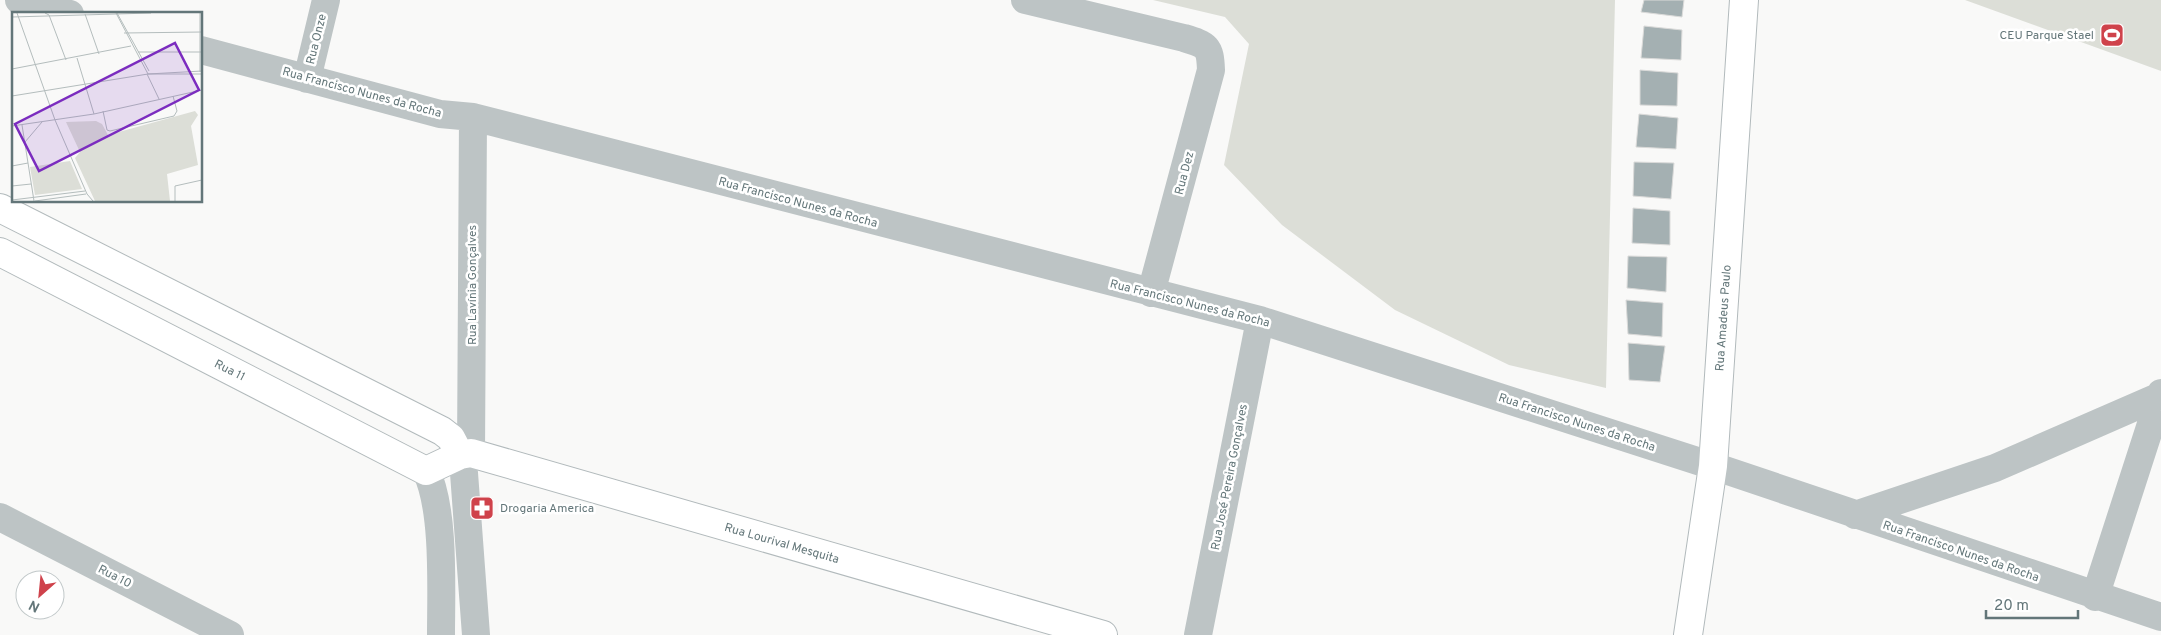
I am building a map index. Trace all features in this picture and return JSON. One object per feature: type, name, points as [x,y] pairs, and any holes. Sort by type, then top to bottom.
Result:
[{"type":"main road","name":"Rua Amadeus Paulo","points":[[1688,635],[1713,466],[1744,0]]},
{"type":"main road","name":"Rua Lavínia Gonçalves","points":[[0,208],[433,426],[451,438],[466,454]]},
{"type":"main road","name":"Rua 11","points":[[0,252],[426,471]]},
{"type":"main road","points":[[426,471],[466,454]]},
{"type":"main road","name":"Rua Lourival Mesquita","points":[[466,454],[1103,635]]},
{"type":"street","points":[[19,0],[63,12]]},
{"type":"street","name":"Rua Onze","points":[[307,78],[326,0]]},
{"type":"street","name":"Rua Dez","points":[[1025,0],[1203,43],[1210,52],[1212,70],[1152,293]]},
{"type":"street","name":"Rua Francisco Nunes da Rocha","points":[[202,50],[440,114],[473,118],[1260,320],[1713,466],[2095,597],[2161,617]]},
{"type":"street","name":"Rua Lavínia Gonçalves","points":[[473,118],[466,454],[464,473],[476,635]]},
{"type":"street","name":"Rua José Pereira Gonçalves","points":[[1198,635],[1260,320]]},
{"type":"street","points":[[1855,515],[1995,468],[2160,394]]},
{"type":"street","points":[[2095,597],[2160,394]]},
{"type":"street","points":[[426,471],[432,484],[438,521],[441,635]]},
{"type":"street","name":"Rua 10","points":[[0,517],[230,635]]},
{"type":"shaded area","points":[[1153,0],[1615,0],[1606,388],[1509,365],[1395,310],[1282,225],[1224,165],[1249,44],[1225,17]]},
{"type":"shaded area","name":"CEU Parque Stael","points":[[1965,0],[2161,0],[2161,71]]},
{"type":"building","points":[[1644,0],[1684,0],[1682,17],[1641,12]]},
{"type":"building","points":[[1644,26],[1682,30],[1681,60],[1641,58]]},
{"type":"building","points":[[1640,70],[1678,73],[1677,106],[1640,105]]},
{"type":"building","points":[[1639,114],[1678,118],[1676,149],[1636,147]]},
{"type":"building","points":[[1634,162],[1674,163],[1671,199],[1633,196]]},
{"type":"building","points":[[1633,208],[1670,211],[1670,245],[1632,243]]},
{"type":"building","points":[[1628,256],[1667,257],[1666,292],[1627,288]]},
{"type":"building","points":[[1626,300],[1663,303],[1662,337],[1628,334]]},
{"type":"building","points":[[1628,343],[1665,346],[1660,382],[1629,380]]},
{"type":"place","name":"CEU Parque Stael","points":[[2112,35]]},
{"type":"place","name":"Drogaria America","points":[[482,508]]}]
